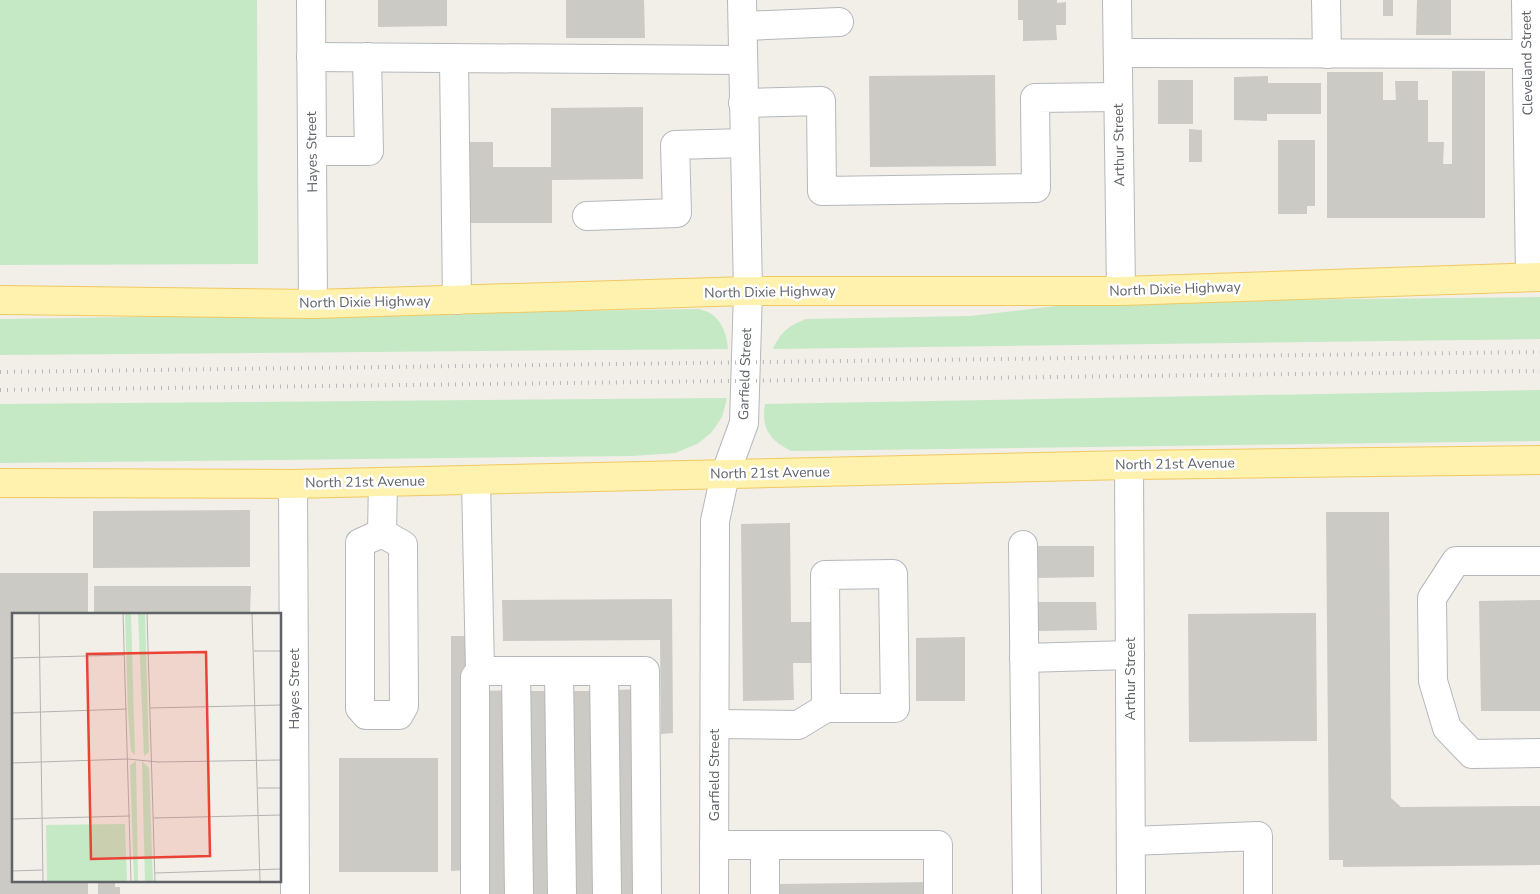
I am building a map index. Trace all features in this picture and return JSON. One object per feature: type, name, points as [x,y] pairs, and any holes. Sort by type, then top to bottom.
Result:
[{"type":"main road","name":"North Dixie Highway","points":[[0,300],[313,304],[748,291],[1121,291],[1535,277]]},
{"type":"main road","name":"North 21st Avenue","points":[[0,483],[293,484],[1129,465],[1540,460]]},
{"type":"street","name":"Hayes Street","points":[[310,0],[313,304]]},
{"type":"street","name":"Arthur Street","points":[[1117,0],[1121,291]]},
{"type":"street","points":[[1326,0],[1327,54]]},
{"type":"street","name":"Cleveland Street","points":[[1526,0],[1533,54],[1535,277]]},
{"type":"street","points":[[742,13],[839,22]]},
{"type":"street","name":"Garfield Street","points":[[714,894],[716,521],[725,475],[744,423],[748,291],[742,13]]},
{"type":"street","points":[[1118,53],[1533,54]]},
{"type":"street","points":[[311,57],[742,60]]},
{"type":"street","points":[[312,151],[369,151],[368,58]]},
{"type":"street","points":[[454,58],[457,300]]},
{"type":"street","points":[[743,102],[820,101],[822,191],[987,189],[1036,188],[1034,98],[1118,97]]},
{"type":"street","points":[[587,216],[677,213],[675,146],[744,143]]},
{"type":"street","name":"Arthur Street","points":[[1129,465],[1131,894]]},
{"type":"street","points":[[475,894],[475,677],[480,671],[476,480]]},
{"type":"street","points":[[382,540],[404,706],[399,715],[366,715],[360,708],[382,540],[383,482]]},
{"type":"street","name":"Hayes Street","points":[[293,484],[295,894]]},
{"type":"street","points":[[1023,545],[1027,894]]},
{"type":"street","points":[[1540,561],[1456,561],[1432,598],[1433,681],[1447,728],[1472,754],[1540,753]]},
{"type":"street","points":[[715,724],[798,725],[826,708],[895,708],[894,574],[825,575],[826,708]]},
{"type":"street","points":[[1024,658],[1130,655]]},
{"type":"street","points":[[480,671],[645,671],[647,894]]},
{"type":"street","points":[[516,671],[519,894]]},
{"type":"street","points":[[560,671],[562,894]]},
{"type":"street","points":[[604,671],[607,894]]},
{"type":"street","points":[[1131,841],[1258,836],[1258,894]]},
{"type":"street","points":[[714,845],[938,845],[938,894]]},
{"type":"street","points":[[764,845],[765,894]]},
{"type":"green space","points":[[0,0],[257,0],[258,264],[0,265]]},
{"type":"green space","points":[[1540,297],[1540,339],[773,349],[786,330],[806,319],[970,316],[1091,302]]},
{"type":"green space","points":[[699,309],[710,313],[721,324],[727,339],[728,349],[0,355],[0,319]]},
{"type":"green space","points":[[1540,390],[1540,441],[791,451],[772,438],[764,420],[765,404]]},
{"type":"green space","points":[[727,398],[722,417],[711,433],[697,444],[675,453],[632,456],[0,463],[0,404]]},
{"type":"building","points":[[378,0],[447,0],[447,26],[378,27]]},
{"type":"building","points":[[566,0],[644,0],[645,38],[566,38]]},
{"type":"building","points":[[1018,0],[1057,0],[1057,3],[1066,2],[1066,25],[1056,25],[1057,40],[1023,41],[1023,20],[1018,20]]},
{"type":"building","points":[[1383,0],[1393,0],[1393,16],[1383,16]]},
{"type":"building","points":[[1417,0],[1451,0],[1451,35],[1416,35]]},
{"type":"building","points":[[1452,71],[1485,71],[1485,218],[1327,218],[1327,72],[1383,72],[1383,100],[1396,100],[1395,81],[1418,81],[1418,100],[1428,100],[1428,142],[1444,142],[1443,164],[1452,164]]},
{"type":"building","points":[[995,75],[996,166],[870,167],[869,76]]},
{"type":"building","points":[[1268,76],[1268,83],[1321,83],[1321,114],[1267,114],[1267,121],[1234,120],[1234,77]]},
{"type":"building","points":[[1158,80],[1193,80],[1193,124],[1158,124]]},
{"type":"building","points":[[643,107],[643,179],[552,180],[552,223],[469,223],[469,142],[493,142],[493,167],[551,167],[551,108]]},
{"type":"building","points":[[1189,129],[1202,130],[1202,162],[1189,162]]},
{"type":"building","points":[[1278,140],[1315,140],[1315,206],[1307,206],[1307,214],[1278,214]]},
{"type":"building","points":[[250,510],[250,567],[93,568],[93,511]]},
{"type":"building","points":[[1326,512],[1389,512],[1391,798],[1401,807],[1540,806],[1540,865],[1343,867],[1343,860],[1329,860]]},
{"type":"building","points":[[790,523],[791,622],[823,622],[823,663],[793,663],[794,700],[743,701],[741,524]]},
{"type":"building","points":[[1037,546],[1094,546],[1094,577],[1038,578]]},
{"type":"building","points":[[0,573],[88,573],[88,613],[12,613],[12,882],[88,882],[88,894],[0,894]]},
{"type":"building","points":[[94,586],[251,586],[250,613],[94,613]]},
{"type":"building","points":[[672,599],[673,733],[661,734],[660,640],[503,641],[502,600]]},
{"type":"building","points":[[1540,600],[1540,711],[1481,711],[1479,601]]},
{"type":"building","points":[[1038,602],[1096,602],[1097,630],[1038,631]]},
{"type":"building","points":[[1316,613],[1317,741],[1189,742],[1188,614]]},
{"type":"building","points":[[451,636],[468,636],[469,870],[451,871]]},
{"type":"building","points":[[965,637],[965,701],[916,701],[916,638]]},
{"type":"building","points":[[641,689],[643,894],[618,894],[616,690]]},
{"type":"building","points":[[512,690],[514,894],[487,894],[486,691]]},
{"type":"building","points":[[530,691],[556,691],[558,894],[532,894]]},
{"type":"building","points":[[573,691],[598,691],[600,894],[574,894]]},
{"type":"building","points":[[339,758],[438,758],[438,872],[339,872]]},
{"type":"building","points":[[98,882],[115,882],[115,887],[120,887],[120,894],[98,894]]},
{"type":"building","points":[[931,882],[931,894],[779,894],[779,884]]},
{"type":"railway","points":[[0,372],[1540,352]]},
{"type":"railway","points":[[0,390],[1540,371]]}]
